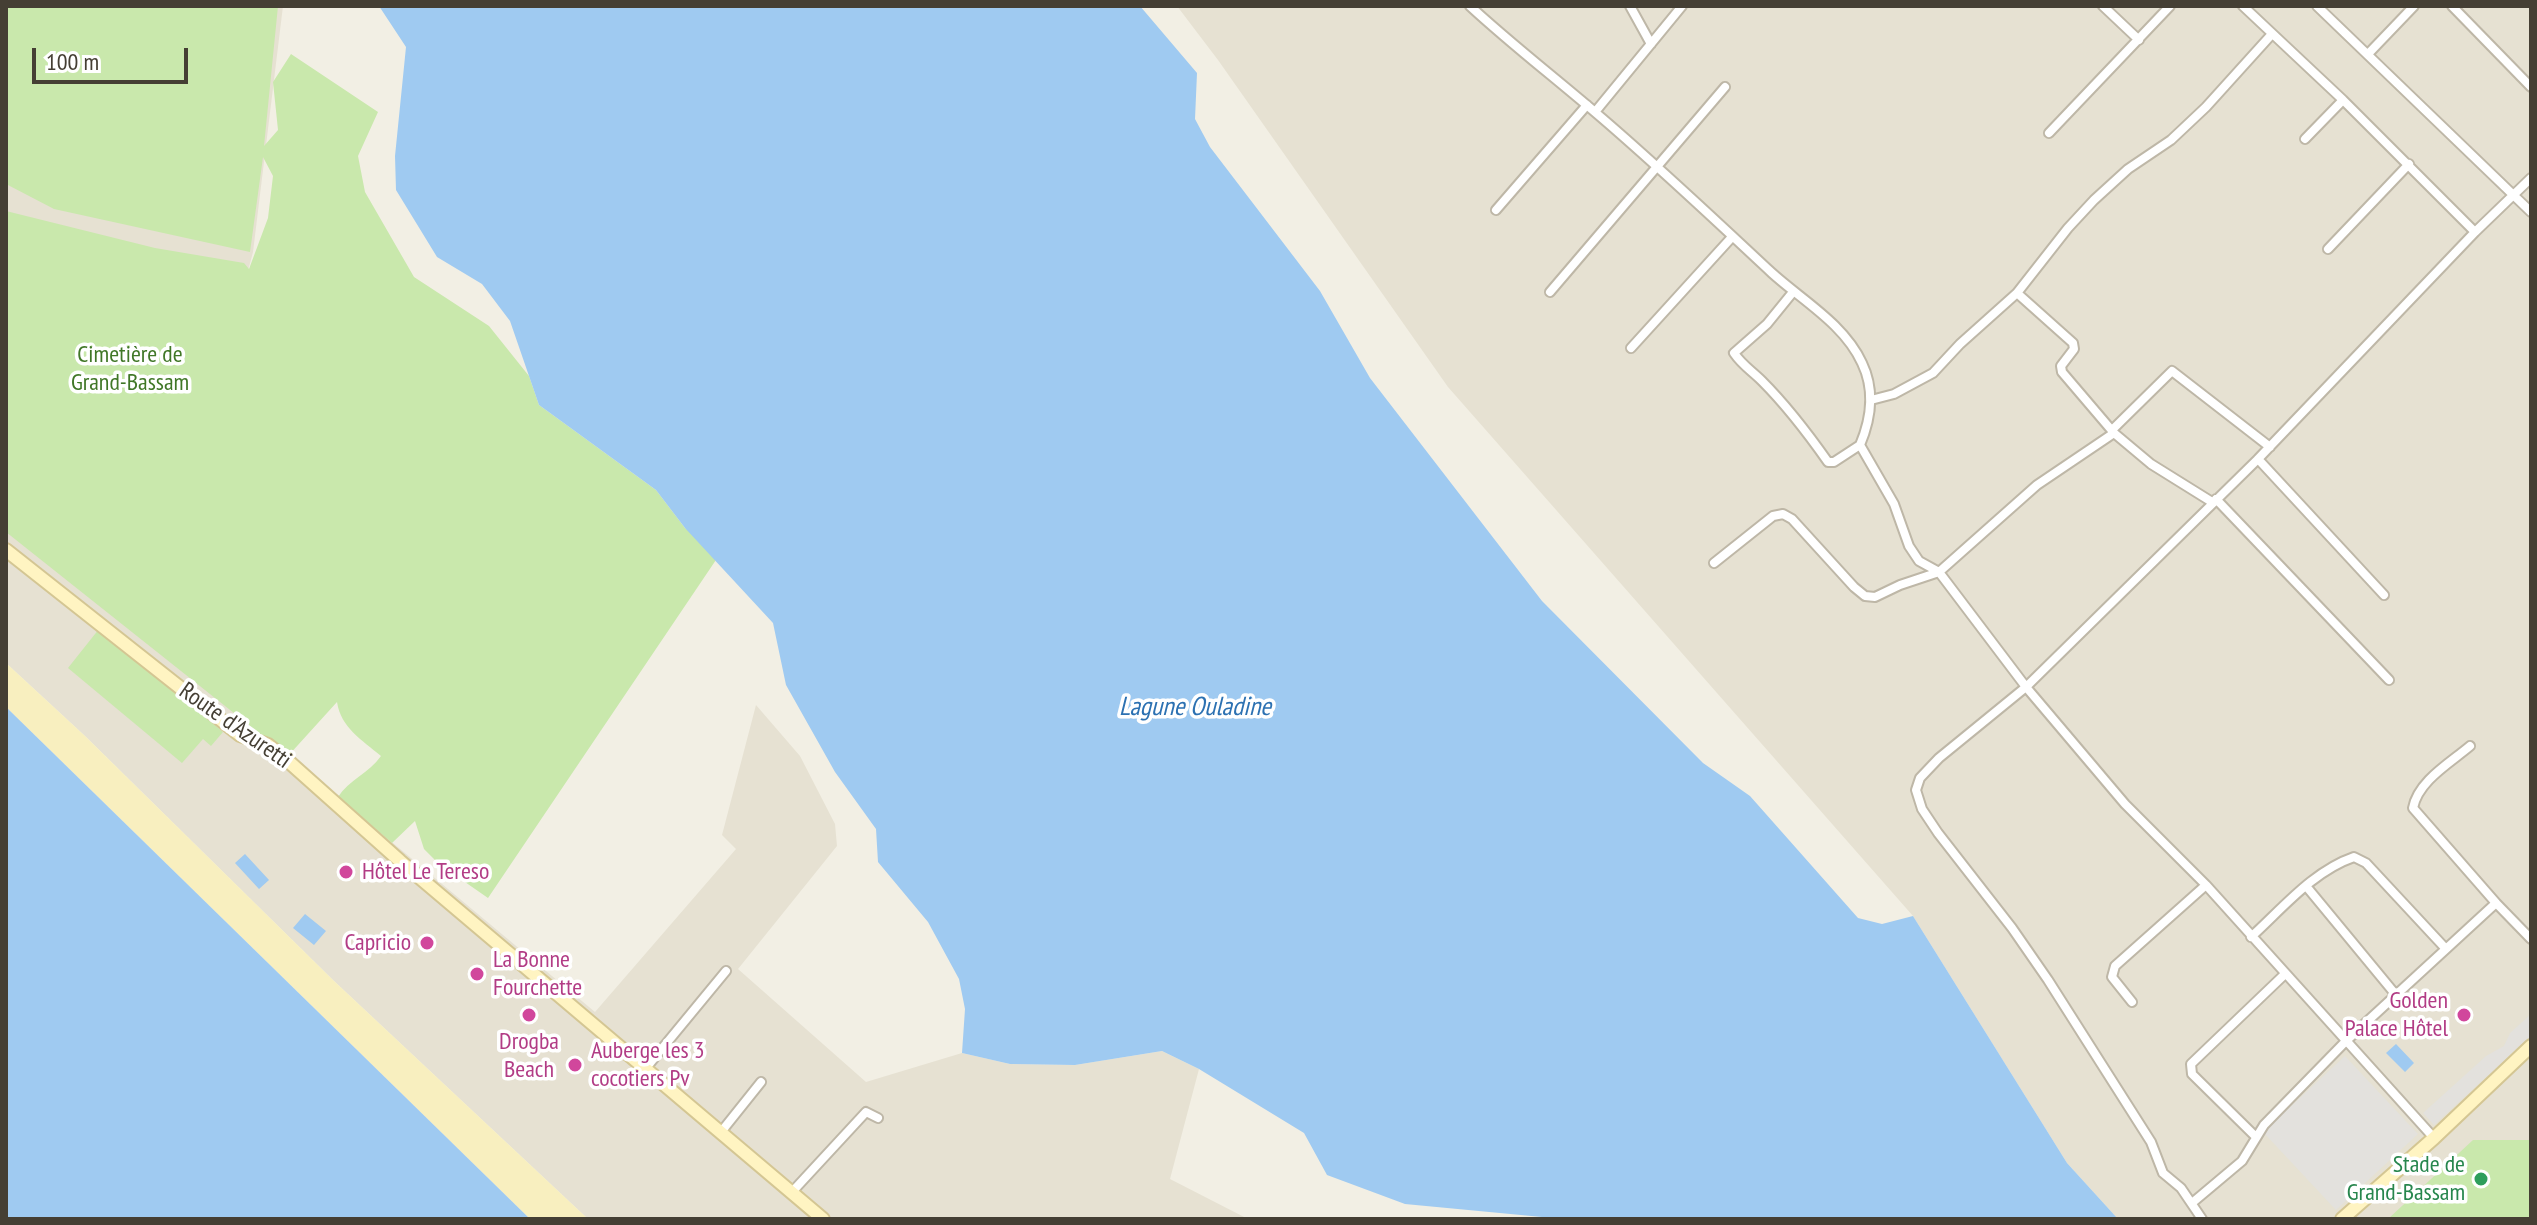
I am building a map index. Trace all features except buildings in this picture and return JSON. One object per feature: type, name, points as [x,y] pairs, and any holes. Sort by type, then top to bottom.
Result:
[{"type":"street","points":[[1470,6],[1595,112],[1847,339],[1862,363],[1871,400],[1860,445],[1834,462],[1828,462],[1807,433],[1734,353],[1767,324],[1793,292]]},
{"type":"street","points":[[1630,6],[1651,44]]},
{"type":"street","points":[[1595,112],[1682,6]]},
{"type":"street","points":[[2103,6],[2139,40]]},
{"type":"street","points":[[2049,133],[2170,6]]},
{"type":"street","points":[[2243,6],[2409,164],[2475,232]]},
{"type":"street","points":[[2317,6],[2531,212]]},
{"type":"street","points":[[2368,54],[2414,6]]},
{"type":"street","points":[[2452,6],[2531,87]]},
{"type":"street","points":[[1871,400],[1894,394],[1933,373],[2017,293],[2094,200],[2128,169],[2171,140],[2206,107],[2272,34]]},
{"type":"street","points":[[1550,292],[1725,87]]},
{"type":"street","points":[[2305,139],[2343,100]]},
{"type":"street","points":[[1496,210],[1587,105]]},
{"type":"street","points":[[2328,249],[2409,164]]},
{"type":"street","points":[[2202,1219],[2181,1188],[2163,1173],[2151,1142],[2048,980],[1938,833],[1922,809],[1916,790],[1920,778],[1939,758],[2026,687],[2258,459],[2475,232],[2531,178]]},
{"type":"street","points":[[1631,348],[1732,237]]},
{"type":"street","points":[[2017,293],[2073,343],[2074,349],[2061,366],[2062,372],[2113,432],[2151,464],[2214,501],[2389,680]]},
{"type":"street","points":[[1714,563],[1773,516],[1783,514],[1792,519],[1865,596],[1875,597],[1939,572],[2037,485],[2113,432],[2172,371],[2270,447]]},
{"type":"street","points":[[1860,445],[1894,504],[1909,546],[1919,561],[1939,572],[2026,687],[2125,804],[2206,885],[2434,1138]]},
{"type":"street","points":[[2258,459],[2384,595]]},
{"type":"street","name":"Route d'Azuretti","points":[[6,550],[240,735],[268,745],[288,761],[400,861],[823,1219]]},
{"type":"street","points":[[2470,746],[2428,781],[2415,797],[2413,808],[2531,939]]},
{"type":"street","points":[[2251,937],[2306,886],[2347,860],[2358,858],[2446,949]]},
{"type":"street","points":[[2132,1002],[2112,977],[2115,966],[2206,885]]},
{"type":"street","points":[[2306,886],[2396,995]]},
{"type":"street","points":[[2192,1203],[2242,1161],[2275,1113],[2347,1040],[2496,903]]},
{"type":"street","points":[[646,1068],[726,971]]},
{"type":"street","points":[[2256,1137],[2192,1074],[2191,1064],[2285,974]]},
{"type":"street","points":[[2342,1219],[2531,1046]]},
{"type":"street","points":[[721,1132],[761,1082]]},
{"type":"street","points":[[792,1192],[866,1112],[878,1118]]},
{"type":"shaded area","points":[[6,6],[283,6],[253,252],[248,271],[289,756],[595,1012],[736,849],[722,835],[756,705],[800,756],[835,824],[837,846],[738,969],[866,1082],[962,1053],[1010,1064],[1075,1065],[1162,1051],[1199,1069],[1170,1179],[1248,1219],[588,1219],[334,981],[85,736],[6,663]]},
{"type":"shaded area","points":[[1177,6],[2531,6],[2531,1219],[2118,1219],[2067,1163],[1913,916],[1448,387]]},
{"type":"shaded area","points":[[2531,1014],[2531,1036],[2434,1125],[2423,1113],[2486,1056],[2504,1046],[2510,1033]]},
{"type":"shaded area","points":[[2345,1056],[2418,1134],[2336,1210],[2263,1132]]},
{"type":"green space","name":"Cimetière de Grand-Bassam","points":[[6,6],[278,6],[264,146],[278,130],[273,82],[291,54],[378,112],[358,156],[365,192],[414,277],[489,326],[529,376],[539,405],[656,490],[685,528],[722,551],[488,898],[439,864],[424,849],[415,821],[392,843],[338,797],[381,756],[348,726],[337,702],[288,756],[6,532],[6,211],[155,248],[244,263],[249,269],[268,218],[273,176],[263,157],[250,252],[54,209],[6,184]]},
{"type":"green space","points":[[99,629],[223,732],[211,746],[203,739],[182,763],[68,668]]},
{"type":"green space","name":"Stade de Grand-Bassam","points":[[2473,1140],[2531,1140],[2531,1219],[2388,1219]]},
{"type":"sand","points":[[6,663],[85,736],[334,981],[588,1219],[530,1219],[6,707]]},
{"type":"water","name":"Lagune Ouladine","points":[[379,6],[1140,6],[1197,73],[1195,119],[1210,147],[1320,291],[1370,378],[1542,601],[1703,763],[1750,796],[1858,918],[1882,924],[1913,916],[2067,1163],[2118,1219],[1563,1219],[1405,1204],[1327,1175],[1304,1133],[1199,1069],[1162,1051],[1075,1065],[1010,1064],[962,1053],[965,1009],[959,979],[928,922],[878,862],[876,829],[835,772],[786,685],[773,623],[685,528],[656,490],[539,405],[510,321],[482,284],[437,257],[396,190],[395,156],[406,47]]},
{"type":"water","points":[[6,707],[530,1219],[6,1219]]},
{"type":"water","points":[[245,854],[269,880],[259,889],[235,863]]},
{"type":"water","points":[[305,914],[326,931],[314,945],[293,928]]},
{"type":"water","points":[[2396,1044],[2414,1063],[2405,1072],[2386,1053]]},
{"type":"place","name":"Hôtel Le Tereso","points":[[346,872]]},
{"type":"place","name":"Capricio","points":[[427,943]]},
{"type":"place","name":"La Bonne Fourchette","points":[[477,974]]},
{"type":"place","name":"Drogba Beach","points":[[529,1015]]},
{"type":"place","name":"Golden Palace Hôtel","points":[[2464,1015]]},
{"type":"place","name":"Auberge les 3 cocotiers Pv","points":[[575,1065]]},
{"type":"place","name":"Stade de Grand-Bassam","points":[[2481,1179]]}]
